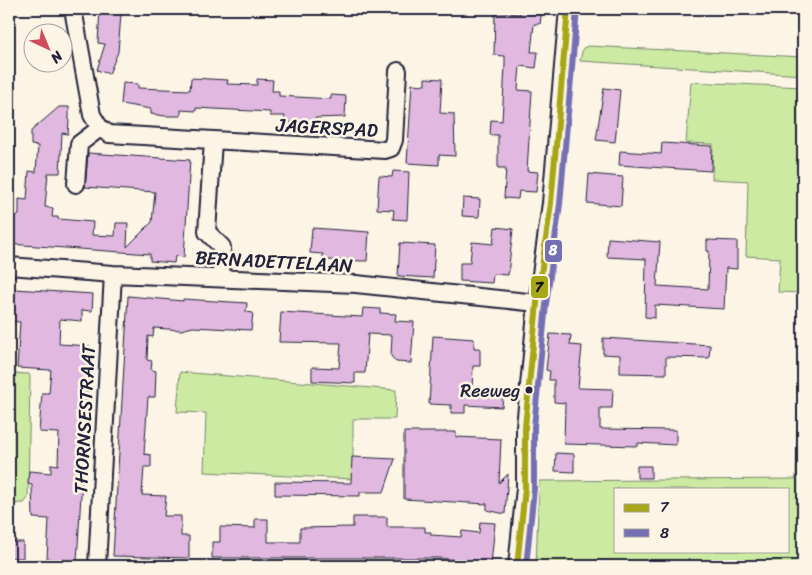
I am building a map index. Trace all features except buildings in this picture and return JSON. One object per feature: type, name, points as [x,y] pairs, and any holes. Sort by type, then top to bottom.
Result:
[{"type":"street","points":[[73,9],[92,115],[100,128],[79,144],[76,184]]},
{"type":"street","points":[[517,566],[525,488],[525,426],[537,303],[551,202],[568,9]]},
{"type":"street","name":"JAGERSPAD","points":[[100,128],[109,134],[116,135],[385,150],[391,148],[394,140],[398,71]]},
{"type":"street","points":[[213,141],[207,232],[222,247],[221,278]]},
{"type":"street","name":"BERNADETTELAAN","points":[[9,266],[113,274],[356,284],[537,303]]},
{"type":"street","name":"THORNSESTRAAT","points":[[97,566],[113,274]]},
{"type":"green space","points":[[588,46],[803,57],[803,75],[580,61],[583,48]]},
{"type":"green space","points":[[691,82],[803,87],[803,293],[778,292],[780,258],[746,256],[748,181],[712,179],[713,144],[686,143]]},
{"type":"green space","points":[[799,363],[803,363],[803,566],[536,566],[539,481],[796,479]]},
{"type":"green space","points":[[180,372],[396,390],[395,419],[353,419],[353,479],[204,472],[206,413],[177,412]]},
{"type":"green space","points":[[9,373],[29,374],[30,376],[28,498],[24,503],[9,504]]},
{"type":"transit line","name":"7","points":[[517,566],[525,488],[525,427],[537,303],[551,203],[568,9]]},
{"type":"transit line","name":"8","points":[[526,566],[534,489],[534,427],[546,304],[560,204],[577,10]]},
{"type":"place","name":"Reeweg","points":[[529,390]]}]
